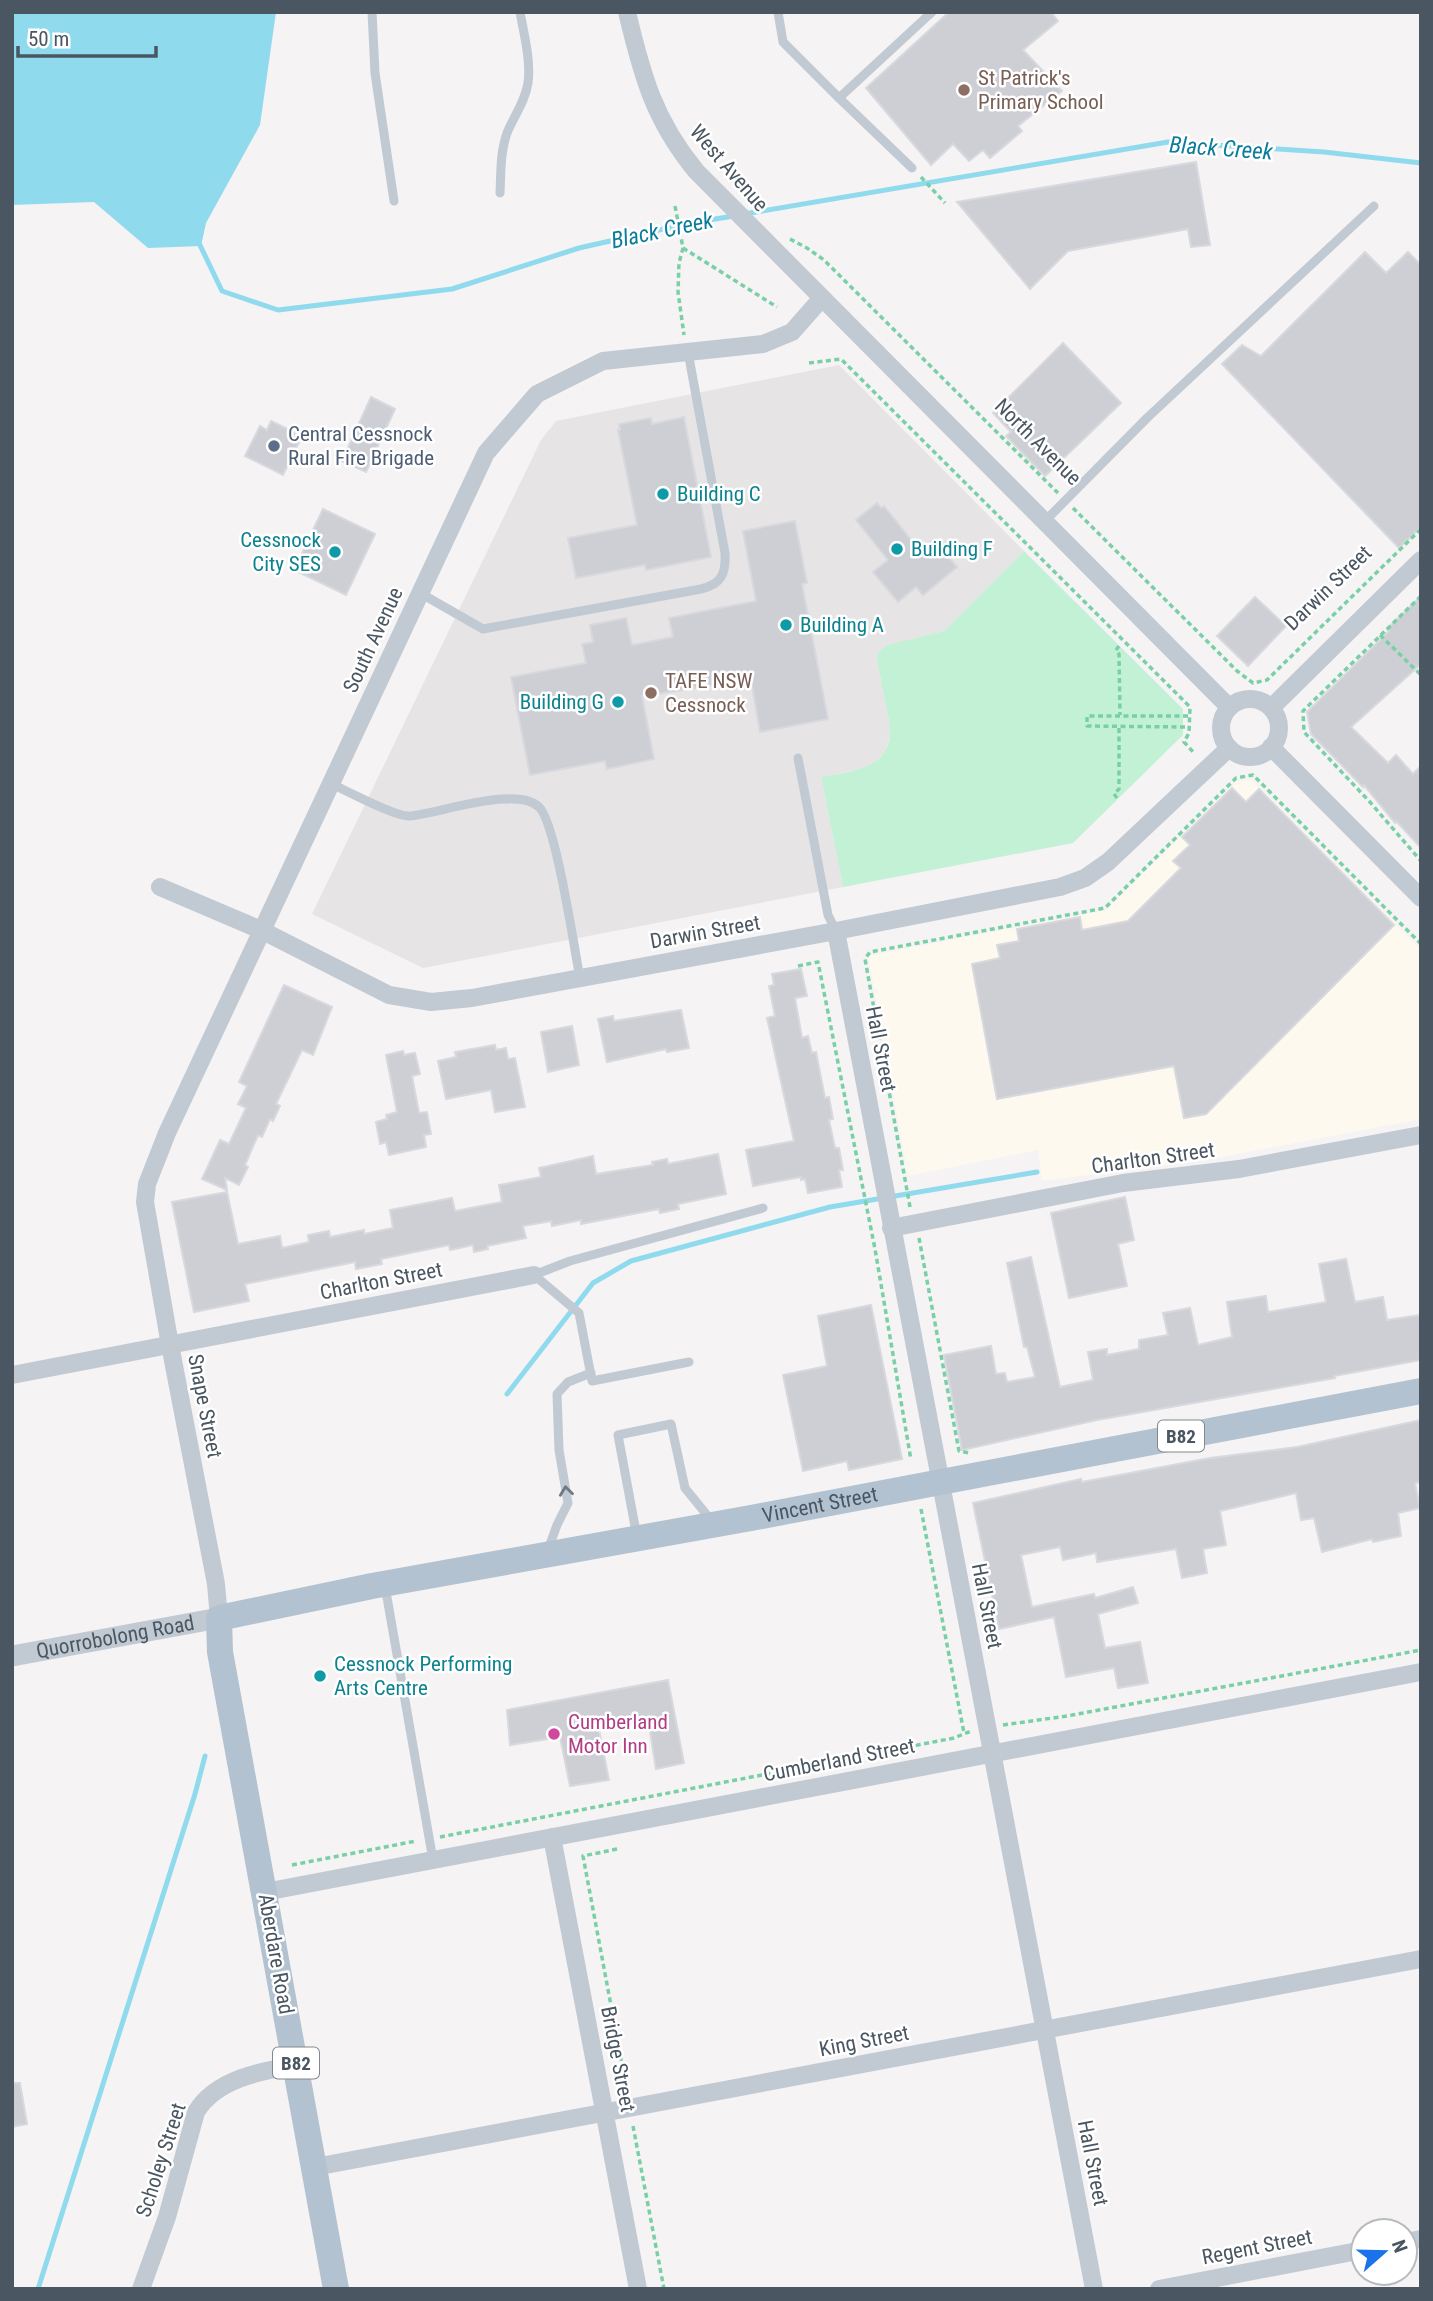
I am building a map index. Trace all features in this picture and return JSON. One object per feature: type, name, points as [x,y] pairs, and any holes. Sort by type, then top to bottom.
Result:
[{"type":"main road","name":"Vincent Street","points":[[219,1618],[384,1584],[1421,1391]]},
{"type":"main road","name":"Aberdare Road","points":[[219,1618],[220,1652],[337,2289]]},
{"type":"street","name":"West Avenue","points":[[627,12],[642,71],[663,125],[679,150],[722,199],[821,299]]},
{"type":"street","name":"South Avenue","points":[[145,1202],[147,1184],[167,1133],[486,453],[537,394],[603,361],[763,344],[778,340],[798,327],[821,299]]},
{"type":"street","points":[[821,299],[1229,707]]},
{"type":"street","points":[[1271,708],[1421,560]]},
{"type":"street","points":[[1243,699],[1251,699],[1271,708],[1279,728],[1271,747],[1254,757],[1241,755],[1229,748],[1221,727],[1229,707],[1243,699]]},
{"type":"street","points":[[1271,747],[1421,898]]},
{"type":"street","name":"Darwin Street","points":[[160,887],[261,930],[389,995],[431,1002],[471,998],[1060,887],[1085,878],[1108,862],[1229,748]]},
{"type":"street","name":"Hall Street","points":[[836,931],[1094,2289]]},
{"type":"street","name":"Charlton Street","points":[[891,1228],[1123,1183],[1240,1169],[1421,1135]]},
{"type":"street","name":"Snape Street","points":[[145,1202],[216,1584],[219,1618]]},
{"type":"street","name":"Charlton Street","points":[[12,1375],[534,1275]]},
{"type":"street","name":"Quorrobolong Road","points":[[12,1656],[219,1618]]},
{"type":"street","name":"Cumberland Street","points":[[265,1892],[1421,1672]]},
{"type":"street","name":"Bridge Street","points":[[552,1837],[638,2289]]},
{"type":"street","name":"King Street","points":[[315,2167],[1421,1959]]},
{"type":"street","name":"Scholey Street","points":[[141,2289],[167,2217],[196,2112],[202,2102],[248,2076],[296,2064]]},
{"type":"street","name":"Regent Street","points":[[1159,2289],[1349,2253]]},
{"type":"lane","points":[[372,12],[375,72],[394,201]]},
{"type":"lane","points":[[500,193],[502,151],[525,98],[528,83],[529,67],[520,12]]},
{"type":"lane","points":[[778,12],[783,42],[912,167]]},
{"type":"lane","points":[[839,99],[932,12]]},
{"type":"lane","points":[[1044,522],[1176,392],[1374,206]]},
{"type":"lane","points":[[420,593],[483,629],[712,586],[721,580],[726,567],[725,553],[688,352]]},
{"type":"lane","points":[[798,758],[828,915],[836,931]]},
{"type":"lane","points":[[330,783],[405,817],[498,799],[523,799],[540,807],[552,832],[580,978]]},
{"type":"lane","points":[[534,1275],[570,1261],[763,1208]]},
{"type":"lane","points":[[534,1275],[574,1307],[582,1319],[592,1381],[689,1362]]},
{"type":"lane","points":[[547,1555],[568,1503],[559,1450],[557,1394],[568,1382],[591,1373]]},
{"type":"lane","points":[[637,1538],[618,1435],[671,1423],[685,1488],[715,1524]]},
{"type":"lane","points":[[384,1584],[433,1860]]},
{"type":"path","points":[[912,167],[945,203]]},
{"type":"path","points":[[674,206],[683,248],[679,263],[678,292],[688,352]]},
{"type":"path","name":"North Avenue","points":[[782,235],[824,260],[1237,671],[1253,683],[1267,680]]},
{"type":"path","points":[[683,248],[777,307]]},
{"type":"path","points":[[809,363],[841,359],[1190,707],[1189,733],[1184,741],[1195,754]]},
{"type":"path","name":"Darwin Street","points":[[1267,680],[1421,529]]},
{"type":"path","points":[[1421,596],[1303,711],[1304,732],[1421,861]]},
{"type":"path","points":[[1380,635],[1421,675]]},
{"type":"path","points":[[1119,646],[1116,650],[1119,654],[1120,716]]},
{"type":"path","points":[[1188,716],[1087,716],[1087,726],[1189,727]]},
{"type":"path","points":[[1117,798],[1114,794],[1119,789],[1119,727]]},
{"type":"path","points":[[1253,775],[1421,944]]},
{"type":"path","name":"Hall Street","points":[[865,960],[909,1201],[959,1451]]},
{"type":"path","points":[[798,965],[818,962],[868,1210],[907,1424],[911,1460]]},
{"type":"path","name":"Cumberland Street","points":[[591,1808],[954,1738],[964,1733],[921,1509]]},
{"type":"path","points":[[1007,1724],[1067,1716],[1421,1650]]},
{"type":"path","points":[[617,1849],[583,1856],[664,2289]]},
{"type":"shaded area","name":"TAFE NSW Cessnock","points":[[839,365],[1024,551],[944,631],[888,645],[877,661],[890,726],[885,752],[866,768],[821,777],[843,887],[423,968],[312,914],[541,440],[556,421]]},
{"type":"shaded area","points":[[1252,780],[1421,950],[1421,1119],[1206,1160],[1042,1181],[1038,1150],[908,1176],[868,956],[1106,910],[1237,781]]},
{"type":"green space","points":[[1024,551],[1183,709],[1183,735],[1073,843],[843,887],[821,777],[869,765],[885,752],[890,726],[877,661],[878,653],[887,645],[944,631]]},
{"type":"water","points":[[12,12],[276,12],[260,125],[206,223],[201,246],[148,248],[94,202],[12,205]]},
{"type":"building","name":"St Patrick's Primary School","points":[[949,12],[1051,12],[1058,21],[1023,50],[1062,91],[1018,126],[1022,131],[990,158],[983,150],[969,161],[953,144],[931,165],[866,88]]},
{"type":"building","points":[[1196,162],[1210,245],[1191,247],[1188,229],[1068,251],[1030,289],[957,202]]},
{"type":"building","points":[[1365,252],[1386,273],[1408,252],[1421,265],[1421,527],[1399,548],[1222,364],[1242,345],[1261,356]]},
{"type":"building","points":[[1063,343],[1121,403],[1045,476],[1006,436],[1011,432],[993,413]]},
{"type":"building","points":[[371,397],[395,409],[366,472],[342,461]]},
{"type":"building","name":"Building C","points":[[684,417],[711,557],[646,570],[645,565],[576,578],[568,538],[637,525],[619,424],[651,418],[652,424]]},
{"type":"building","points":[[271,421],[302,436],[283,475],[245,456],[260,426],[267,430]]},
{"type":"building","name":"Building F","points":[[877,503],[881,508],[884,506],[920,551],[934,539],[957,567],[923,595],[916,587],[898,602],[873,572],[888,560],[856,520]]},
{"type":"building","name":"Cessnock City SES","points":[[323,509],[375,534],[346,595],[294,570]]},
{"type":"building","points":[[795,521],[807,583],[802,584],[828,719],[760,732],[751,680],[642,696],[654,759],[607,769],[605,761],[530,775],[511,677],[586,663],[582,644],[593,642],[590,625],[626,618],[632,645],[673,637],[669,618],[756,601],[743,531]]},
{"type":"building","points":[[1421,596],[1421,664],[1351,727],[1388,763],[1396,755],[1413,774],[1421,766],[1421,848],[1396,821],[1395,823],[1364,785],[1363,787],[1311,734],[1307,712]]},
{"type":"building","points":[[1255,597],[1286,626],[1248,666],[1217,636]]},
{"type":"building","points":[[1232,788],[1246,802],[1259,789],[1394,925],[1206,1114],[1184,1118],[1174,1066],[997,1099],[972,964],[1000,958],[997,945],[1019,941],[1017,929],[1080,917],[1082,930],[1128,921],[1181,868],[1173,861],[1190,845],[1182,837]]},
{"type":"building","points":[[801,969],[807,996],[795,998],[802,1038],[808,1036],[812,1053],[816,1052],[825,1098],[829,1097],[833,1119],[829,1120],[835,1148],[839,1148],[843,1170],[839,1170],[842,1187],[808,1193],[805,1179],[801,1180],[801,1177],[753,1186],[746,1150],[794,1141],[767,1018],[775,1016],[769,986],[774,985],[772,974]]},
{"type":"building","points":[[284,985],[332,1007],[313,1055],[302,1050],[276,1104],[280,1106],[273,1121],[270,1119],[262,1137],[258,1135],[239,1185],[225,1178],[227,1190],[202,1179],[220,1140],[229,1144],[246,1108],[238,1104],[247,1086],[239,1082]]},
{"type":"building","points":[[681,1010],[689,1048],[667,1052],[666,1049],[607,1062],[598,1019],[613,1016],[614,1021]]},
{"type":"building","points":[[572,1026],[579,1065],[548,1072],[541,1032]]},
{"type":"building","points":[[495,1045],[496,1050],[506,1048],[508,1059],[515,1058],[525,1107],[495,1112],[491,1090],[446,1099],[438,1061],[456,1057],[455,1052]]},
{"type":"building","points":[[403,1051],[404,1055],[415,1053],[420,1074],[412,1076],[419,1113],[427,1112],[431,1134],[424,1135],[426,1147],[389,1155],[386,1142],[380,1144],[376,1122],[397,1112],[386,1055]]},
{"type":"building","points":[[718,1154],[726,1194],[678,1204],[679,1209],[660,1213],[659,1209],[581,1224],[581,1220],[552,1226],[551,1221],[523,1226],[526,1238],[487,1246],[488,1249],[474,1252],[473,1245],[450,1250],[449,1245],[381,1259],[382,1264],[356,1269],[355,1262],[245,1284],[249,1301],[194,1312],[172,1202],[227,1192],[238,1244],[280,1236],[282,1248],[309,1242],[308,1235],[329,1231],[330,1237],[364,1230],[364,1234],[393,1228],[390,1210],[452,1198],[455,1211],[502,1202],[499,1185],[541,1177],[539,1168],[593,1156],[596,1174],[653,1165],[652,1162],[667,1159],[668,1164]]},
{"type":"building","points":[[1125,1197],[1134,1240],[1118,1244],[1127,1286],[1069,1298],[1051,1213]]},
{"type":"building","points":[[1031,1257],[1060,1387],[1093,1380],[1088,1352],[1107,1349],[1107,1355],[1139,1349],[1139,1340],[1168,1335],[1163,1313],[1190,1308],[1198,1345],[1232,1337],[1227,1302],[1266,1296],[1268,1312],[1326,1302],[1319,1264],[1346,1259],[1355,1302],[1383,1297],[1387,1320],[1421,1315],[1421,1360],[1097,1420],[962,1450],[944,1355],[991,1346],[996,1374],[1005,1373],[1007,1382],[1035,1377],[1027,1347],[1024,1347],[1007,1263]]},
{"type":"building","points":[[871,1305],[902,1459],[849,1470],[847,1461],[803,1471],[783,1375],[827,1366],[818,1316]]},
{"type":"building","points":[[1421,1420],[1421,1482],[1415,1483],[1420,1508],[1398,1513],[1401,1536],[1373,1542],[1372,1539],[1322,1552],[1314,1518],[1301,1520],[1296,1493],[1220,1511],[1226,1545],[1203,1549],[1207,1573],[1182,1578],[1176,1549],[1097,1562],[1096,1553],[1063,1560],[1060,1547],[1021,1555],[1032,1607],[1094,1594],[1095,1598],[1133,1587],[1138,1603],[1098,1614],[1105,1648],[1140,1642],[1148,1683],[1118,1688],[1114,1668],[1066,1677],[1054,1617],[999,1629],[973,1503],[1081,1479],[1082,1482],[1210,1458],[1297,1447]]},
{"type":"building","name":"Cumberland Motor Inn","points":[[668,1680],[684,1763],[656,1769],[648,1719],[599,1730],[609,1780],[570,1786],[560,1737],[510,1745],[507,1710]]},
{"type":"building","points":[[12,2083],[20,2083],[27,2124],[12,2127]]},
{"type":"waterway","name":"Black Creek","points":[[744,214],[1168,142],[1324,152],[1421,163]]},
{"type":"waterway","name":"Black Creek","points":[[198,241],[222,291],[278,310],[452,289],[579,248],[734,216]]},
{"type":"waterway","points":[[507,1394],[593,1283],[631,1261],[830,1207],[1037,1172]]},
{"type":"waterway","points":[[38,2289],[205,1756]]},
{"type":"place","name":"St Patrick's Primary School","points":[[964,90]]},
{"type":"place","name":"Central Cessnock Rural Fire Brigade","points":[[274,446]]},
{"type":"place","name":"Building C","points":[[663,494]]},
{"type":"place","name":"Building F","points":[[897,549]]},
{"type":"place","name":"Cessnock City SES","points":[[335,552]]},
{"type":"place","name":"Building A","points":[[786,625]]},
{"type":"place","name":"TAFE NSW Cessnock","points":[[651,693]]},
{"type":"place","name":"Building G","points":[[618,702]]},
{"type":"place","name":"Cessnock Performing Arts Centre","points":[[320,1676]]},
{"type":"place","name":"Cumberland Motor Inn","points":[[554,1734]]}]
